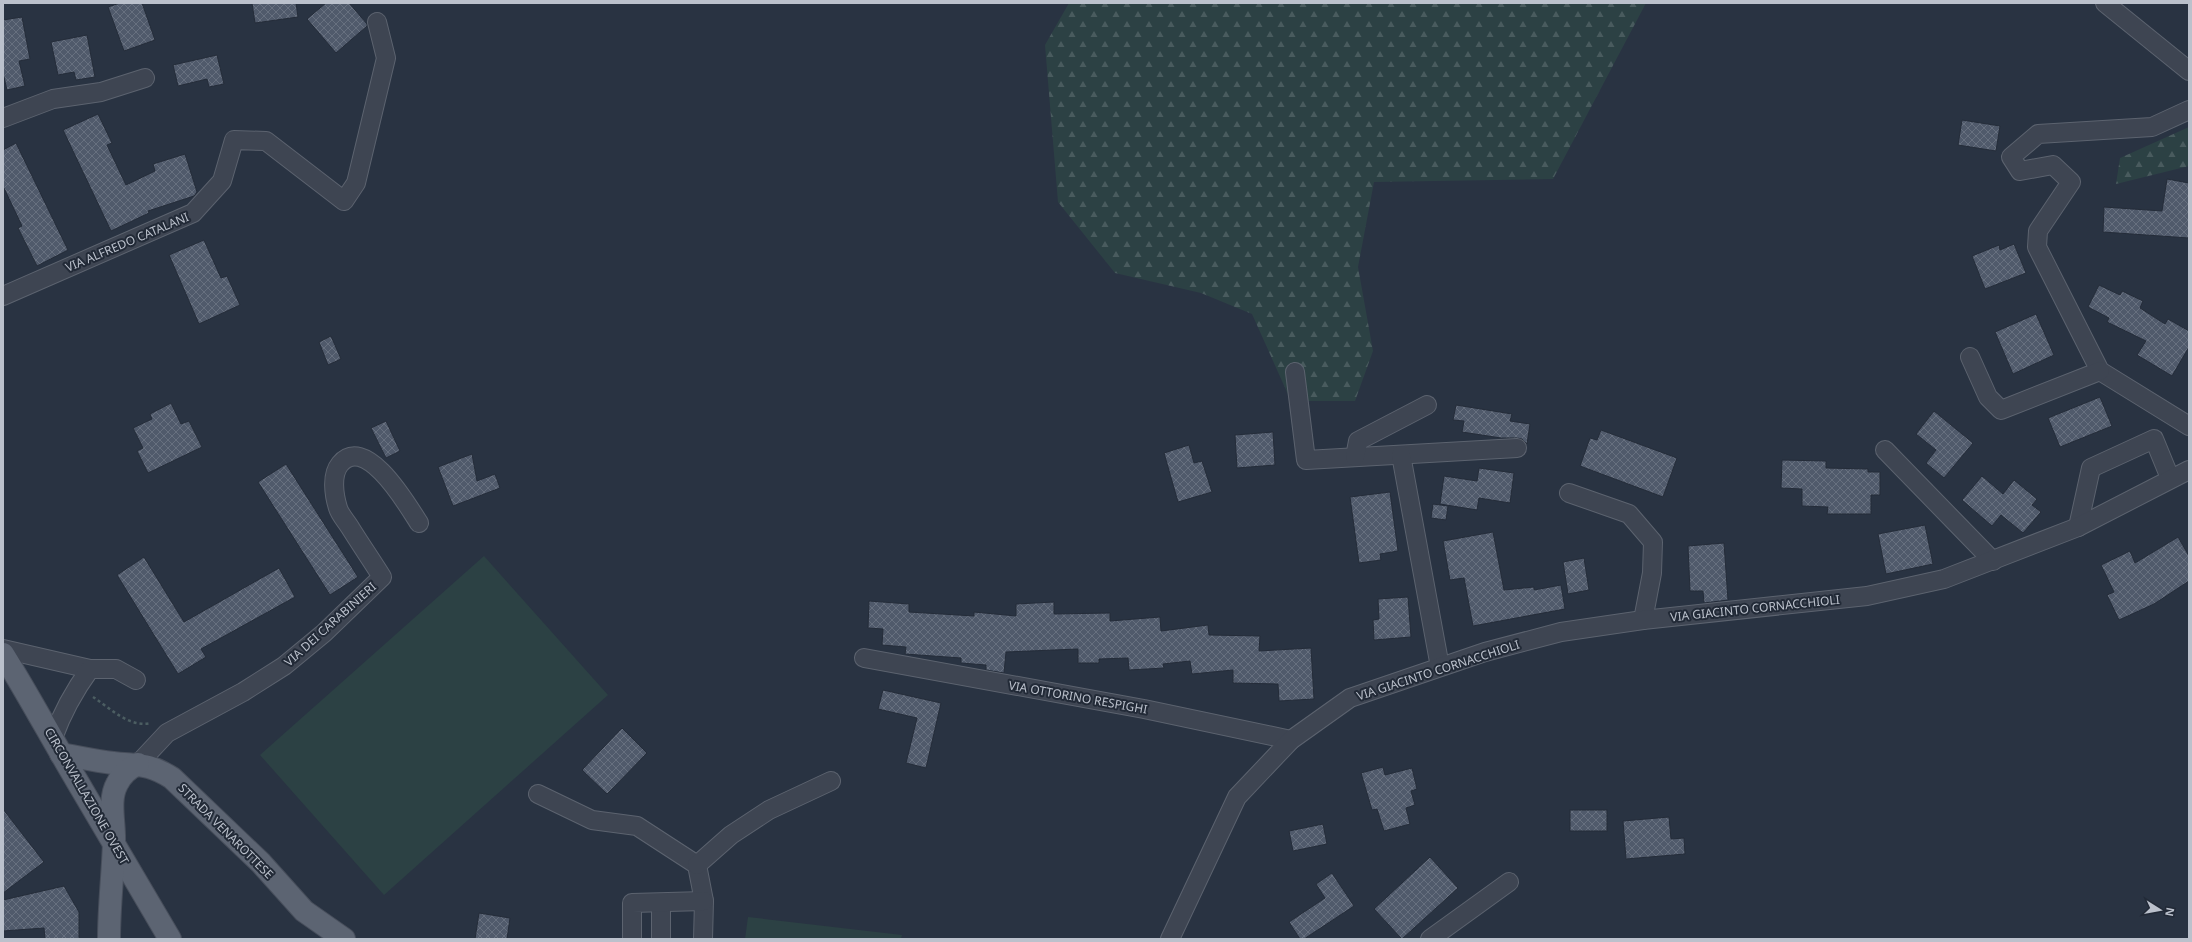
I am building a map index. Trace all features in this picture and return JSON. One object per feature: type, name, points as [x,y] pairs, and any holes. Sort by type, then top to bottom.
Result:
[{"type":"main road","name":"CIRCONVALLAZIONE OVEST","points":[[3,654],[114,841],[170,939]]},
{"type":"main road","name":"STRADA VENAROTTESE","points":[[57,746],[114,763],[138,764],[156,768],[172,778],[261,863],[304,911],[344,939]]},
{"type":"main road","points":[[109,939],[109,895],[114,841],[113,807],[116,785],[125,771],[138,764]]},
{"type":"main road","name":"STRADA VENAROTTESE","points":[[304,911],[317,939]]},
{"type":"street","points":[[2105,3],[2189,71]]},
{"type":"street","name":"VIA ALFREDO CATALANI","points":[[3,296],[193,214],[222,181],[234,140],[266,141],[344,201],[356,183],[386,58],[377,22]]},
{"type":"street","points":[[3,118],[53,99],[101,92],[144,78]]},
{"type":"street","points":[[2189,110],[2152,127],[2038,134],[2011,157],[2020,171],[2053,165],[2071,182],[2038,230],[2037,247],[2100,371],[2189,426]]},
{"type":"street","points":[[1970,357],[1988,397],[2001,410],[2100,371]]},
{"type":"street","points":[[1295,372],[1306,460],[1517,448]]},
{"type":"street","points":[[1355,457],[1358,441],[1428,405]]},
{"type":"street","points":[[2078,527],[2091,468],[2154,439],[2170,478]]},
{"type":"street","points":[[1885,450],[1993,561]]},
{"type":"street","points":[[1401,455],[1440,667]]},
{"type":"street","name":"VIA DEI CARABINIERI","points":[[138,764],[167,733],[244,692],[284,666],[324,633],[382,577],[338,509],[334,485],[337,467],[344,460],[353,456],[364,458],[392,482],[419,524]]},
{"type":"street","name":"VIA GIACINTO CORNACCHIOLI","points":[[1170,939],[1237,797],[1292,740],[1350,698],[1485,652],[1562,632],[1643,620],[1867,596],[1944,579],[2078,527],[2170,478],[2189,470]]},
{"type":"street","points":[[1569,493],[1629,514],[1653,542],[1652,573],[1643,620]]},
{"type":"street","points":[[3,649],[90,669],[116,669],[136,680]]},
{"type":"street","name":"VIA OTTORINO RESPIGHI","points":[[864,658],[1144,709],[1292,740]]},
{"type":"street","points":[[57,746],[60,717],[90,669]]},
{"type":"street","points":[[697,865],[731,835],[769,810],[831,782]]},
{"type":"street","points":[[538,794],[592,820],[637,826],[697,865],[704,901],[703,939]]},
{"type":"street","points":[[1430,939],[1509,882]]},
{"type":"street","points":[[632,939],[632,903],[704,901]]},
{"type":"street","points":[[660,903],[661,939]]},
{"type":"path","points":[[77,688],[129,721],[141,725],[154,722],[167,733]]},
{"type":"green space","points":[[1069,3],[1646,3],[1553,179],[1374,182],[1358,267],[1373,351],[1355,401],[1291,401],[1252,314],[1201,293],[1115,273],[1058,202],[1045,45]]},
{"type":"green space","points":[[2189,127],[2189,166],[2116,184],[2120,158]]},
{"type":"green space","points":[[484,556],[608,695],[384,895],[260,755]]},
{"type":"green space","points":[[748,917],[902,935],[901,939],[745,939]]},
{"type":"building","points":[[120,3],[142,3],[155,40],[124,51],[108,7]]},
{"type":"building","points":[[252,3],[296,3],[298,17],[255,23]]},
{"type":"building","points":[[326,3],[349,3],[367,24],[367,26],[336,53],[307,19]]},
{"type":"building","points":[[22,17],[30,59],[19,61],[25,86],[7,90],[3,73],[3,20]]},
{"type":"building","points":[[87,35],[95,77],[76,80],[74,72],[58,75],[51,42]]},
{"type":"building","points":[[217,55],[224,84],[209,87],[207,79],[178,86],[173,65]]},
{"type":"building","points":[[98,114],[112,143],[107,145],[126,185],[155,171],[153,164],[185,154],[197,192],[194,196],[148,211],[149,213],[111,231],[63,130]]},
{"type":"building","points":[[1962,120],[2000,126],[1996,151],[1958,145]]},
{"type":"building","points":[[16,143],[68,250],[37,266],[18,228],[22,226],[3,186],[3,150]]},
{"type":"building","points":[[2167,179],[2189,183],[2189,238],[2103,232],[2104,207],[2162,211]]},
{"type":"building","points":[[204,240],[221,278],[227,276],[240,305],[199,324],[169,255]]},
{"type":"building","points":[[2014,244],[2026,273],[1985,289],[1972,256],[1999,245],[2000,250]]},
{"type":"building","points":[[2099,285],[2120,295],[2122,291],[2143,301],[2140,308],[2165,324],[2168,319],[2189,331],[2189,347],[2172,376],[2137,355],[2146,341],[2107,322],[2109,318],[2088,307]]},
{"type":"building","points":[[2036,314],[2054,355],[2013,374],[1995,332]]},
{"type":"building","points":[[331,336],[341,359],[328,365],[319,342]]},
{"type":"building","points":[[2100,397],[2112,426],[2060,447],[2048,418]]},
{"type":"building","points":[[171,403],[181,424],[189,421],[202,447],[148,473],[137,451],[143,448],[133,428],[152,419],[150,414]]},
{"type":"building","points":[[1456,405],[1512,414],[1510,421],[1530,424],[1527,444],[1522,439],[1517,438],[1501,438],[1462,432],[1464,421],[1453,420]]},
{"type":"building","points":[[1934,411],[1973,443],[1944,478],[1926,463],[1936,450],[1916,434]]},
{"type":"building","points":[[386,421],[400,451],[386,458],[371,428]]},
{"type":"building","points":[[1601,430],[1677,458],[1663,497],[1580,466],[1590,438],[1597,440]]},
{"type":"building","points":[[1273,432],[1275,465],[1237,468],[1235,435]]},
{"type":"building","points":[[1189,445],[1194,463],[1202,461],[1212,492],[1178,502],[1164,453]]},
{"type":"building","points":[[472,454],[477,481],[495,474],[500,488],[453,506],[438,467]]},
{"type":"building","points":[[1782,460],[1826,461],[1826,468],[1868,469],[1868,472],[1880,472],[1880,495],[1871,495],[1871,514],[1827,514],[1828,507],[1802,506],[1802,489],[1781,488]]},
{"type":"building","points":[[286,464],[358,577],[330,595],[258,482]]},
{"type":"building","points":[[1479,468],[1514,473],[1510,503],[1479,498],[1477,510],[1440,504],[1444,476],[1477,481]]},
{"type":"building","points":[[1982,476],[2003,494],[2014,480],[2037,499],[2032,505],[2041,512],[2023,533],[2001,515],[1992,526],[1962,500]]},
{"type":"building","points":[[1390,492],[1398,551],[1380,554],[1381,560],[1359,563],[1350,497]]},
{"type":"building","points":[[1433,504],[1448,506],[1446,520],[1431,518]]},
{"type":"building","points":[[1925,525],[1933,564],[1886,574],[1878,534]]},
{"type":"building","points":[[1493,532],[1504,590],[1534,587],[1534,590],[1561,585],[1565,609],[1473,626],[1464,578],[1450,580],[1443,541]]},
{"type":"building","points":[[2178,537],[2189,556],[2189,581],[2154,604],[2119,620],[2107,595],[2114,592],[2101,565],[2130,551],[2135,563]]},
{"type":"building","points":[[1724,543],[1728,600],[1704,603],[1703,591],[1690,591],[1688,546]]},
{"type":"building","points":[[144,557],[184,622],[279,568],[295,597],[201,649],[206,657],[178,674],[117,575]]},
{"type":"building","points":[[1584,558],[1589,590],[1568,594],[1563,562]]},
{"type":"building","points":[[1408,597],[1411,637],[1374,640],[1373,620],[1379,619],[1378,599]]},
{"type":"building","points":[[869,601],[909,604],[909,612],[974,616],[974,612],[1016,616],[1016,604],[1054,602],[1054,614],[1110,613],[1110,621],[1160,617],[1161,631],[1208,625],[1209,635],[1260,636],[1259,651],[1311,648],[1314,699],[1279,701],[1278,684],[1233,683],[1233,670],[1192,674],[1190,661],[1163,664],[1164,668],[1129,670],[1128,658],[1099,659],[1099,663],[1078,663],[1078,649],[1006,652],[1004,673],[986,670],[986,665],[961,663],[961,658],[905,654],[906,647],[882,645],[883,629],[868,628]]},
{"type":"building","points":[[883,690],[941,703],[926,768],[906,763],[917,718],[878,709]]},
{"type":"building","points":[[622,728],[647,753],[607,794],[582,770]]},
{"type":"building","points":[[1383,767],[1385,775],[1412,768],[1417,789],[1411,791],[1415,805],[1406,808],[1410,824],[1384,831],[1377,809],[1372,810],[1361,773]]},
{"type":"building","points":[[3,809],[44,862],[3,893]]},
{"type":"building","points":[[1570,810],[1607,810],[1607,831],[1570,831]]},
{"type":"building","points":[[1669,817],[1671,839],[1684,838],[1685,854],[1626,859],[1623,821]]},
{"type":"building","points":[[1323,824],[1327,844],[1293,851],[1289,831]]},
{"type":"building","points":[[1430,857],[1458,888],[1402,939],[1374,909]]},
{"type":"building","points":[[1332,873],[1354,906],[1304,939],[1300,939],[1289,922],[1325,898],[1316,884]]},
{"type":"building","points":[[64,886],[79,912],[79,939],[45,939],[44,928],[3,931],[3,900]]},
{"type":"building","points":[[479,913],[510,918],[507,939],[475,939]]}]
